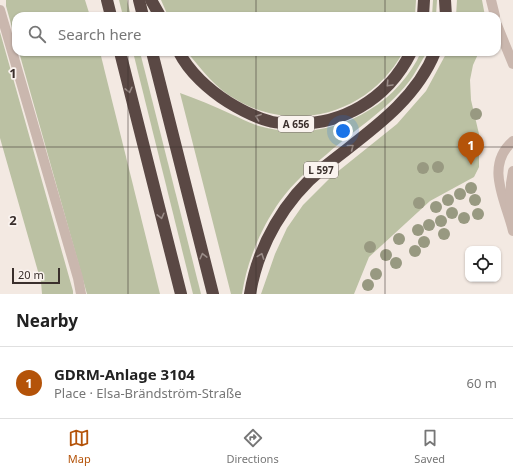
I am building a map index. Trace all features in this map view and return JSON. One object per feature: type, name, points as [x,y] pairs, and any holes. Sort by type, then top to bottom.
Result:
[{"type":"highway","points":[[107,0],[110,12]]},
{"type":"highway","points":[[139,0],[142,12]]},
{"type":"highway","points":[[151,0],[158,12]]},
{"type":"highway","points":[[423,12],[424,0]]},
{"type":"highway","points":[[446,0],[446,12]]},
{"type":"highway","points":[[121,56],[181,294]]},
{"type":"highway","points":[[153,56],[213,294]]},
{"type":"highway","name":"A 656","points":[[182,56],[202,83],[220,97],[246,113],[270,122],[298,124],[321,122],[342,116],[376,98],[401,71],[409,56]]},
{"type":"highway","name":"L 597","points":[[250,294],[263,250],[275,224],[284,212],[302,189],[322,169],[367,134],[398,107],[418,84],[427,71],[434,56]]},
{"type":"street","points":[[491,0],[494,12]]},
{"type":"street","points":[[0,10],[12,51]]},
{"type":"street","points":[[501,35],[513,64]]},
{"type":"street","points":[[13,56],[78,278],[81,294]]},
{"type":"street","points":[[513,141],[502,156],[498,167],[500,189],[510,217],[513,231]]},
{"type":"street","points":[[510,217],[511,183],[513,171]]},
{"type":"green space","points":[[6,0],[85,0],[89,12],[12,12],[12,28],[6,6]]},
{"type":"green space","points":[[119,0],[127,0],[130,12],[122,12]]},
{"type":"green space","points":[[161,0],[416,0],[415,12],[166,12]]},
{"type":"green space","points":[[433,0],[437,0],[436,12],[432,12]]},
{"type":"green space","points":[[457,0],[482,0],[484,12],[456,12]]},
{"type":"green space","points":[[0,32],[73,294],[42,294],[41,282],[0,138]]},
{"type":"green space","points":[[20,56],[101,56],[160,294],[87,294]]},
{"type":"green space","points":[[134,56],[141,56],[201,294],[193,294]]},
{"type":"green space","points":[[190,56],[400,56],[389,73],[372,90],[352,103],[330,112],[307,116],[283,116],[260,110],[229,96],[204,72]]},
{"type":"green space","points":[[419,56],[425,56],[413,76],[395,98],[314,165],[285,194],[273,211],[256,245],[247,269],[242,294],[231,294],[180,93],[259,126],[283,131],[307,131],[331,127],[354,119],[374,107],[393,92],[409,73]]},
{"type":"green space","points":[[445,56],[477,56],[473,65],[470,80],[471,100],[479,134],[479,167],[474,177],[430,201],[369,257],[354,294],[261,294],[275,254],[287,228],[303,205],[331,177],[397,124],[426,91]]},
{"type":"place","name":"GDRM-Anlage 3104","points":[[471,165]]}]
